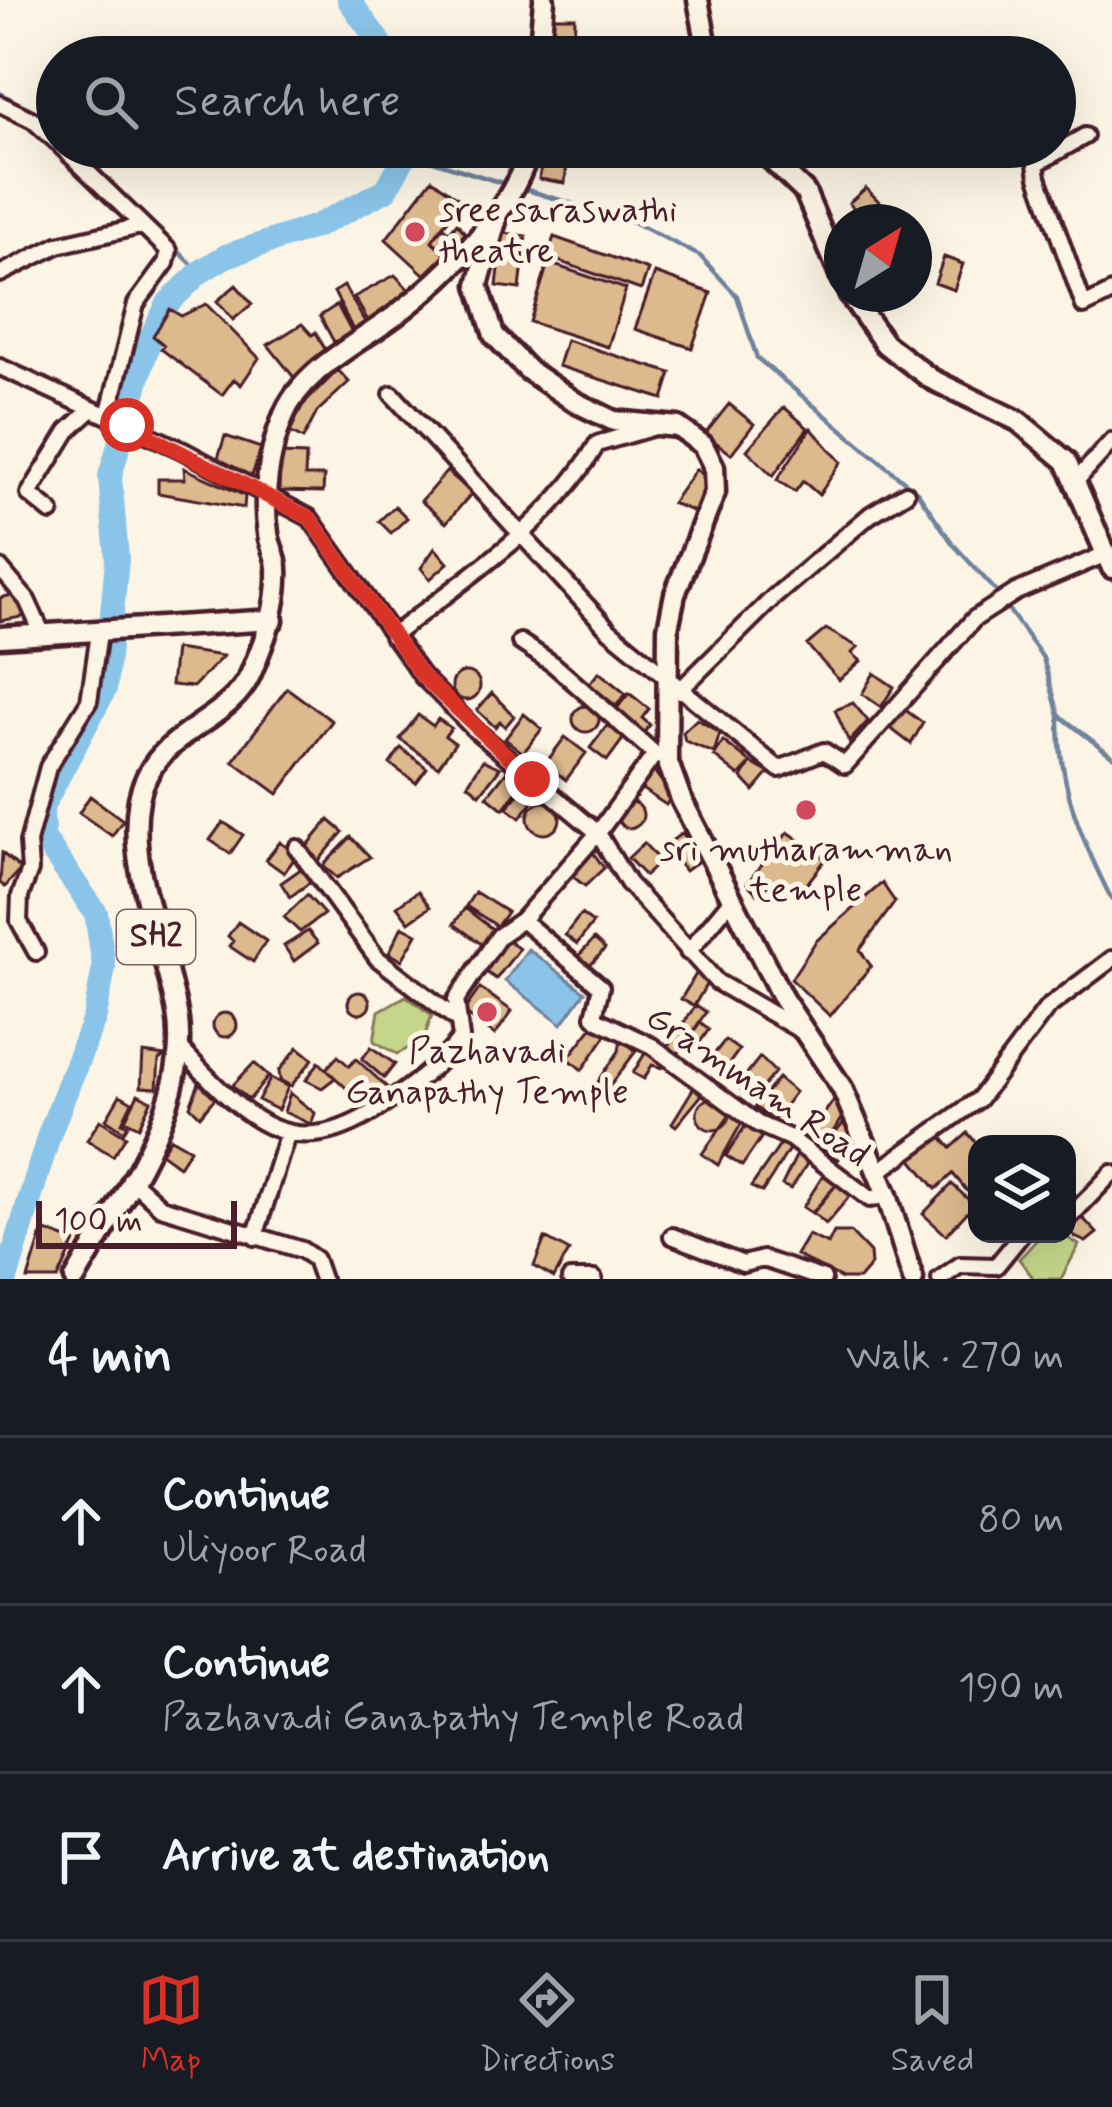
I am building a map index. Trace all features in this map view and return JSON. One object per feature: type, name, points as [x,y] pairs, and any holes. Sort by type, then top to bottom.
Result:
[{"type":"main road","points":[[540,36],[544,0]]},
{"type":"main road","points":[[698,0],[706,36]]},
{"type":"main road","name":"SH2","points":[[75,1279],[162,1116],[180,1048],[177,1012],[145,882],[140,799],[164,749],[248,681],[273,620],[278,565],[268,533],[268,497],[275,440],[285,411],[302,389],[425,289],[499,210],[523,168]]},
{"type":"main road","points":[[780,168],[805,192],[824,237]]},
{"type":"main road","points":[[499,210],[478,285],[494,335],[528,370],[574,402],[614,421],[663,423],[703,445],[714,467],[715,492],[675,594],[673,686],[661,757],[732,899],[842,1088],[887,1196],[913,1279]]},
{"type":"main road","points":[[862,312],[885,344],[931,380],[1018,421],[1066,461],[1109,561]]},
{"type":"main road","points":[[0,638],[273,620]]},
{"type":"street","points":[[0,104],[36,123]]},
{"type":"street","points":[[1076,141],[1085,136]]},
{"type":"street","points":[[83,168],[169,251],[166,263],[136,304],[111,417]]},
{"type":"street","points":[[1037,168],[1084,306],[1112,292]]},
{"type":"street","points":[[0,274],[58,245],[141,226]]},
{"type":"street","points":[[0,367],[111,417],[310,518],[392,636],[475,730],[598,833],[628,883],[688,952],[717,982],[807,1035]]},
{"type":"street","points":[[392,394],[610,630],[778,769],[824,751],[845,765],[974,619],[1016,592],[1109,561]]},
{"type":"street","points":[[51,512],[29,494],[68,431],[92,409]]},
{"type":"street","points":[[392,636],[559,498],[597,444],[618,435],[649,433],[663,423]]},
{"type":"street","points":[[1075,482],[1112,441]]},
{"type":"street","points":[[673,686],[870,514],[906,494]]},
{"type":"street","points":[[0,568],[27,601],[43,635]]},
{"type":"street","points":[[36,952],[19,921],[20,896],[31,870],[28,842],[48,767],[89,701],[99,633]]},
{"type":"street","points":[[180,1048],[232,1103],[287,1135],[334,1134],[372,1114],[438,1067],[461,1038],[456,1000],[499,936],[522,920],[661,757],[553,664],[520,642]]},
{"type":"street","points":[[297,848],[377,958],[459,1021]]},
{"type":"street","points":[[688,952],[732,899]]},
{"type":"street","name":"Grammam Road","points":[[522,920],[601,987],[594,1016],[652,1046],[758,1124],[790,1138],[870,1199],[887,1196]]},
{"type":"street","points":[[878,1172],[979,1099],[1047,1008],[1112,959]]},
{"type":"street","points":[[255,1237],[287,1135]]},
{"type":"street","points":[[1076,1211],[1112,1173]]},
{"type":"street","points":[[130,1179],[160,1207],[302,1250],[315,1259],[322,1279]]},
{"type":"street","points":[[672,1236],[743,1264],[763,1258],[823,1279]]},
{"type":"street","points":[[940,1279],[961,1265],[996,1266],[1015,1243]]},
{"type":"street","points":[[570,1279],[594,1279]]},
{"type":"green space","points":[[406,996],[432,1015],[423,1041],[397,1054],[374,1041],[379,1011]]},
{"type":"green space","points":[[1034,1243],[1079,1245],[1061,1279],[1034,1279],[1019,1259]]},
{"type":"water","points":[[528,949],[585,992],[562,1024],[505,981]]},
{"type":"building","points":[[548,17],[575,17],[574,36],[549,36]]},
{"type":"building","points":[[541,168],[566,168],[565,183],[539,179]]},
{"type":"building","name":"sree saraswathi theatre","points":[[432,179],[462,201],[432,241],[446,254],[425,275],[386,239]]},
{"type":"building","points":[[866,188],[881,204],[850,204]]},
{"type":"building","points":[[457,223],[465,233],[449,253],[432,241],[443,225],[449,233]]},
{"type":"building","points":[[503,233],[526,236],[520,289],[497,286]]},
{"type":"building","points":[[554,237],[648,270],[641,290],[547,257]]},
{"type":"building","points":[[944,257],[963,264],[954,290],[935,283]]},
{"type":"building","points":[[548,263],[626,289],[608,347],[530,322]]},
{"type":"building","points":[[655,273],[711,293],[692,348],[635,329]]},
{"type":"building","points":[[395,275],[409,290],[370,324],[354,297]]},
{"type":"building","points":[[236,285],[252,304],[233,320],[217,301]]},
{"type":"building","points":[[344,286],[365,322],[353,330],[334,292]]},
{"type":"building","points":[[206,304],[259,358],[241,385],[234,379],[222,395],[161,349],[164,345],[153,336],[170,309],[181,316]]},
{"type":"building","points":[[337,305],[352,333],[334,342],[320,316]]},
{"type":"building","points":[[302,324],[312,335],[316,332],[327,353],[296,380],[268,345]]},
{"type":"building","points":[[566,340],[671,373],[663,399],[558,366]]},
{"type":"building","points":[[338,370],[349,382],[317,412],[303,439],[290,432],[302,406]]},
{"type":"building","points":[[729,404],[754,424],[731,454],[705,434]]},
{"type":"building","points":[[784,407],[808,428],[773,476],[747,450]]},
{"type":"building","points":[[811,428],[841,462],[819,495],[803,481],[795,492],[777,480]]},
{"type":"building","points":[[225,436],[261,448],[252,476],[216,464]]},
{"type":"building","points":[[280,454],[306,455],[305,476],[324,476],[323,492],[279,491]]},
{"type":"building","points":[[184,468],[245,496],[244,508],[158,493],[158,479],[185,479]]},
{"type":"building","points":[[696,469],[708,481],[702,515],[672,503]]},
{"type":"building","points":[[447,471],[472,493],[446,523],[421,501]]},
{"type":"building","points":[[395,506],[407,518],[391,533],[379,521]]},
{"type":"building","points":[[435,548],[448,563],[430,579],[421,568]]},
{"type":"building","points":[[16,594],[27,616],[0,621],[0,598]]},
{"type":"building","points":[[826,629],[858,647],[852,653],[861,661],[839,680],[807,645]]},
{"type":"building","points":[[175,649],[223,656],[193,687],[171,685]]},
{"type":"building","points":[[466,672],[476,676],[480,686],[476,696],[466,700],[456,696],[452,686],[456,676]]},
{"type":"building","points":[[599,672],[626,694],[616,706],[589,684]]},
{"type":"building","points":[[874,673],[894,687],[881,707],[862,694]]},
{"type":"building","points":[[287,688],[332,721],[278,794],[233,761]]},
{"type":"building","points":[[492,693],[514,716],[505,727],[500,721],[495,727],[477,710]]},
{"type":"building","points":[[629,693],[649,709],[642,718],[650,725],[643,734],[614,712]]},
{"type":"building","points":[[853,703],[868,721],[849,742],[835,710]]},
{"type":"building","points":[[586,706],[599,719],[586,732],[573,719]]},
{"type":"building","points":[[904,709],[923,723],[911,744],[890,728]]},
{"type":"building","points":[[524,714],[542,729],[523,753],[505,739]]},
{"type":"building","points":[[418,715],[433,726],[438,719],[451,728],[445,736],[455,743],[438,767],[400,739]]},
{"type":"building","points":[[697,719],[720,733],[714,753],[685,741],[683,732]]},
{"type":"building","points":[[609,723],[626,735],[607,761],[590,748]]},
{"type":"building","points":[[565,737],[586,753],[566,780],[545,764]]},
{"type":"building","points":[[723,741],[751,763],[739,776],[714,756]]},
{"type":"building","points":[[401,748],[427,768],[416,783],[390,764]]},
{"type":"building","points":[[483,760],[500,768],[480,794],[468,784]]},
{"type":"building","points":[[652,761],[661,766],[656,774],[672,795],[666,805],[636,785]]},
{"type":"building","points":[[751,763],[769,773],[754,791],[742,778]]},
{"type":"building","points":[[506,772],[522,784],[503,809],[487,796]]},
{"type":"building","points":[[525,785],[538,795],[520,818],[507,808]]},
{"type":"building","points":[[90,796],[123,820],[112,836],[79,813]]},
{"type":"building","points":[[544,802],[555,807],[560,818],[555,829],[544,834],[533,829],[528,818],[533,807]]},
{"type":"building","points":[[630,802],[643,815],[630,828],[617,815]]},
{"type":"building","points":[[329,820],[343,832],[317,863],[304,850]]},
{"type":"building","points":[[223,822],[243,835],[230,854],[210,840]]},
{"type":"building","points":[[788,832],[826,859],[799,894],[772,882],[757,894],[747,883]]},
{"type":"building","points":[[682,833],[690,844],[698,838],[707,855],[685,871],[666,845]]},
{"type":"building","points":[[351,837],[370,857],[337,878],[323,866]]},
{"type":"building","points":[[280,842],[297,855],[284,873],[266,860]]},
{"type":"building","points":[[644,843],[660,862],[645,876],[628,858]]},
{"type":"building","points":[[592,851],[604,868],[585,886],[572,876]]},
{"type":"building","points":[[2,853],[21,869],[5,887],[0,883]]},
{"type":"building","points":[[302,868],[312,881],[290,897],[281,883]]},
{"type":"building","points":[[882,883],[895,902],[860,950],[871,966],[830,1016],[791,979],[816,941]]},
{"type":"building","points":[[418,891],[430,907],[409,922],[397,906]]},
{"type":"building","points":[[475,892],[507,912],[497,926],[466,906]]},
{"type":"building","points":[[307,895],[324,914],[300,932],[284,917]]},
{"type":"building","points":[[465,908],[495,931],[484,946],[454,924]]},
{"type":"building","points":[[581,914],[593,923],[577,944],[565,935]]},
{"type":"building","points":[[238,922],[266,941],[253,962],[229,946],[233,941],[228,936]]},
{"type":"building","points":[[402,926],[417,934],[402,960],[389,953]]},
{"type":"building","points":[[308,931],[318,943],[294,961],[284,946]]},
{"type":"building","points":[[507,939],[519,949],[496,979],[483,970]]},
{"type":"building","points":[[594,939],[605,949],[585,971],[574,961]]},
{"type":"building","points":[[699,969],[710,978],[694,1006],[681,999]]},
{"type":"building","name":"Pazhavadi Ganapathy Temple","points":[[480,988],[512,1011],[495,1035],[463,1012]]},
{"type":"building","points":[[359,992],[370,1003],[359,1014],[348,1003]]},
{"type":"building","points":[[696,1005],[706,1012],[678,1054],[668,1046]]},
{"type":"building","points":[[225,1013],[237,1025],[225,1037],[213,1025]]},
{"type":"building","points":[[700,1022],[709,1029],[692,1054],[683,1048]]},
{"type":"building","points":[[593,1026],[606,1035],[582,1070],[568,1058]]},
{"type":"building","points":[[621,1038],[636,1051],[602,1097],[591,1092],[619,1051]]},
{"type":"building","points":[[725,1040],[739,1050],[723,1072],[708,1062]]},
{"type":"building","points":[[298,1047],[313,1059],[291,1086],[280,1080],[279,1071]]},
{"type":"building","points":[[371,1047],[395,1064],[384,1078],[362,1059]]},
{"type":"building","points":[[647,1050],[664,1061],[662,1068],[652,1065],[644,1079],[633,1073]]},
{"type":"building","points":[[143,1053],[165,1056],[159,1060],[157,1088],[141,1087]]},
{"type":"building","points":[[338,1056],[349,1066],[356,1059],[390,1090],[383,1096],[373,1087],[357,1098],[326,1069]]},
{"type":"building","points":[[760,1057],[775,1072],[752,1100],[737,1086]]},
{"type":"building","points":[[319,1062],[335,1078],[322,1088],[306,1080]]},
{"type":"building","points":[[254,1063],[269,1076],[249,1100],[232,1086]]},
{"type":"building","points":[[271,1078],[288,1087],[278,1110],[258,1100]]},
{"type":"building","points":[[778,1078],[795,1092],[773,1121],[755,1107]]},
{"type":"building","points":[[199,1083],[215,1098],[200,1116],[190,1106]]},
{"type":"building","points":[[696,1084],[706,1090],[676,1126],[672,1123]]},
{"type":"building","points":[[290,1093],[315,1113],[311,1124],[284,1112]]},
{"type":"building","points":[[138,1094],[151,1101],[139,1127],[125,1120]]},
{"type":"building","points":[[120,1095],[132,1102],[122,1122],[128,1125],[124,1131],[106,1119]]},
{"type":"building","points":[[836,1097],[847,1112],[824,1144],[810,1133]]},
{"type":"building","points":[[713,1098],[724,1103],[729,1114],[724,1125],[713,1130],[702,1125],[697,1114],[702,1103]]},
{"type":"building","points":[[734,1109],[745,1117],[718,1165],[702,1154]]},
{"type":"building","points":[[100,1120],[126,1136],[113,1156],[87,1140]]},
{"type":"building","points":[[749,1120],[765,1132],[742,1166],[726,1156]]},
{"type":"building","points":[[846,1120],[856,1137],[838,1160],[822,1149]]},
{"type":"building","points":[[937,1131],[951,1148],[968,1133],[968,1192],[953,1174],[936,1189],[909,1156]]},
{"type":"building","points":[[171,1138],[190,1149],[179,1166],[161,1153]]},
{"type":"building","points":[[785,1138],[792,1144],[762,1192],[751,1187]]},
{"type":"building","points":[[798,1152],[810,1159],[791,1189],[782,1185]]},
{"type":"building","points":[[826,1171],[835,1178],[835,1186],[812,1213],[803,1207]]},
{"type":"building","points":[[841,1179],[855,1190],[826,1224],[813,1213]]},
{"type":"building","points":[[952,1184],[968,1199],[968,1211],[946,1235],[923,1214]]},
{"type":"building","points":[[1076,1215],[1097,1233],[1086,1242],[1076,1237]]},
{"type":"building","points":[[43,1230],[75,1242],[58,1279],[28,1279]]},
{"type":"building","points":[[834,1232],[850,1232],[870,1253],[871,1265],[859,1279],[842,1279],[796,1255],[808,1235],[828,1244]]},
{"type":"building","points":[[545,1238],[569,1251],[554,1278],[534,1266]]},
{"type":"waterway","points":[[349,0],[375,36]]},
{"type":"waterway","points":[[0,93],[36,114]]},
{"type":"waterway","points":[[97,168],[123,197]]},
{"type":"waterway","points":[[6,1279],[49,1135],[95,1016],[104,967],[96,913],[43,838],[42,807],[105,689],[117,559],[110,476],[149,341],[169,302],[200,272],[226,256],[317,226],[386,190],[398,168]]},
{"type":"waterway","points":[[455,168],[502,183]]},
{"type":"waterway","points":[[527,190],[633,222],[700,256],[737,296],[757,358],[918,493],[953,544],[997,592]]},
{"type":"waterway","points":[[174,247],[200,272]]},
{"type":"waterway","points":[[1008,609],[1043,658],[1059,715],[1112,756]]},
{"type":"waterway","points":[[1059,715],[1062,764],[1074,810],[1112,900]]},
{"type":"place","name":"sree saraswathi theatre","points":[[415,232]]},
{"type":"place","name":"sri mutharamman temple","points":[[806,810]]},
{"type":"place","name":"Pazhavadi Ganapathy Temple","points":[[487,1012]]},
{"type":"route","points":[[127,425],[310,518],[422,676],[532,779]]}]
